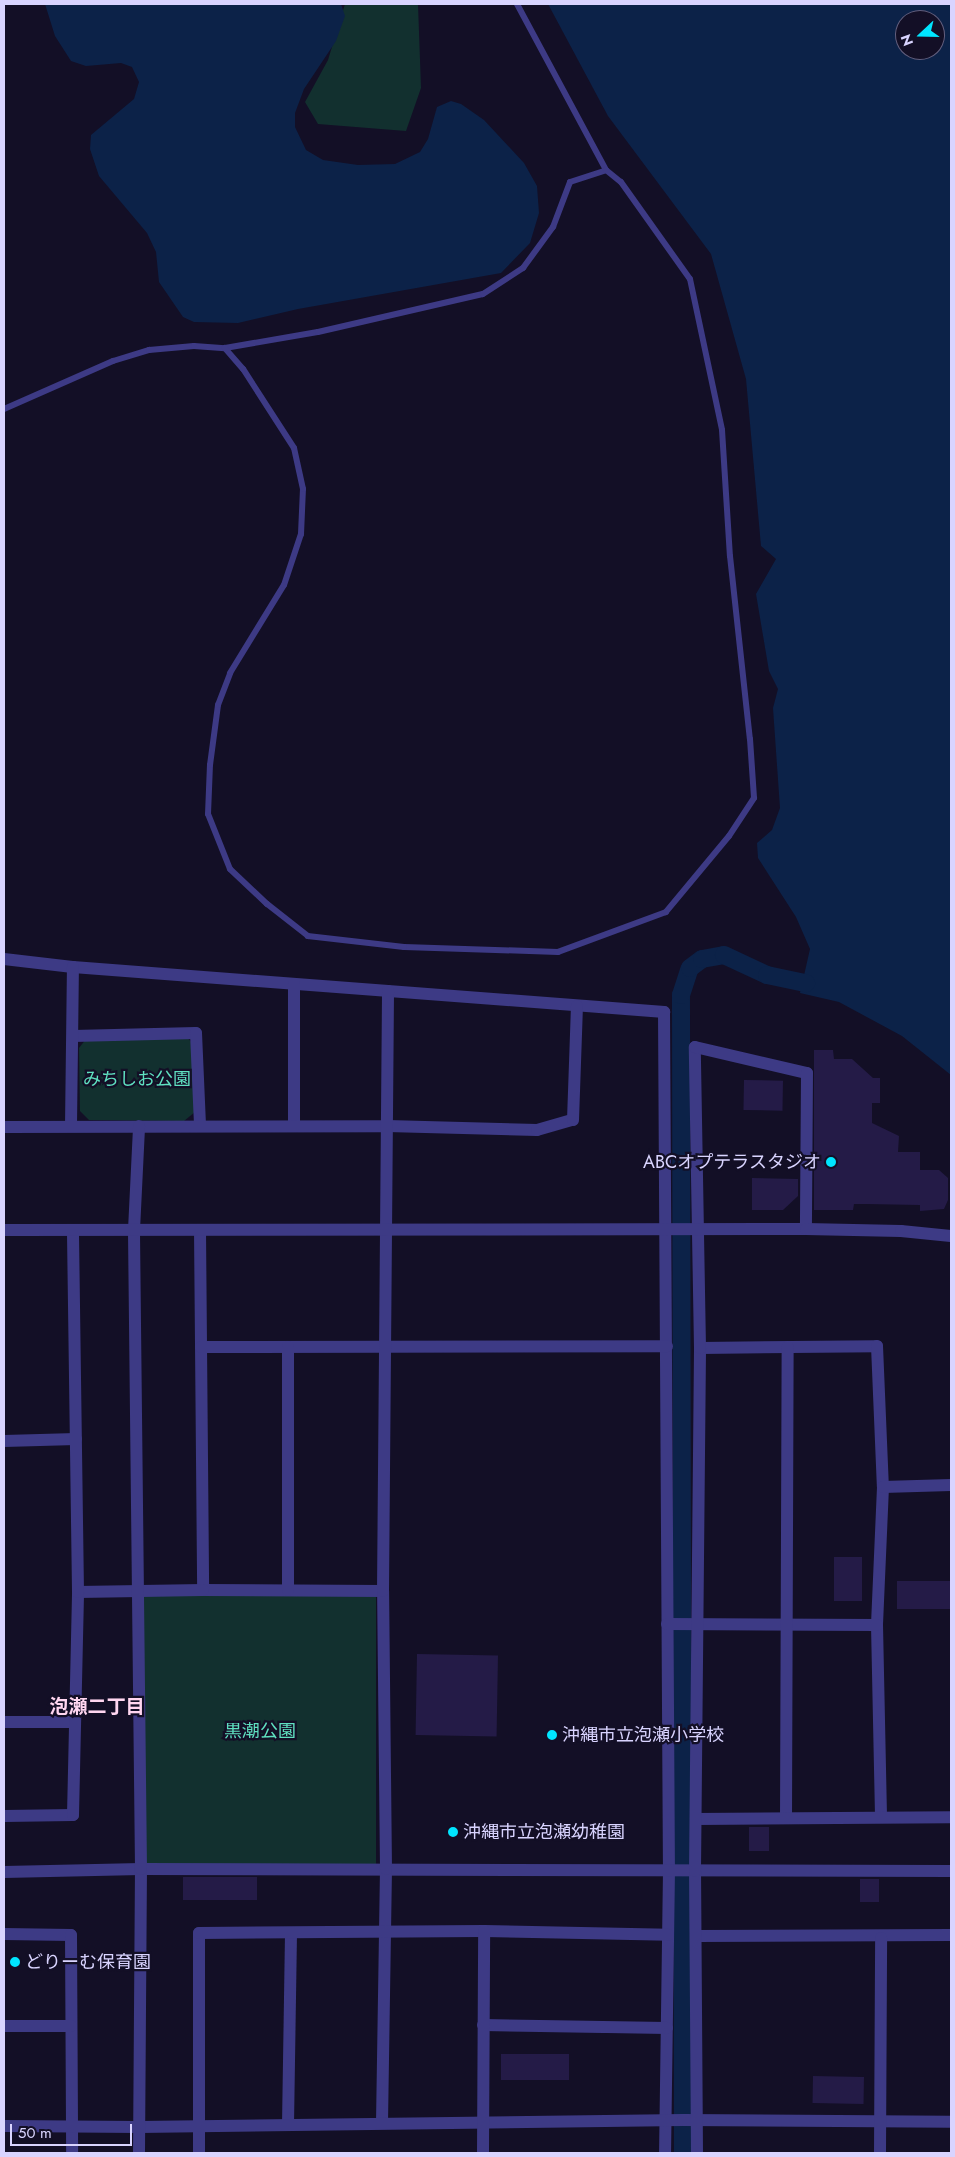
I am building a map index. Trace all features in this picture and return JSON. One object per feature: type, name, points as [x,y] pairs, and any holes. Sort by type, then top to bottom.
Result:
[{"type":"street","points":[[4,959],[73,967],[664,1012],[669,1230],[667,1346],[669,1870],[666,2153]]},
{"type":"street","points":[[71,1126],[73,967]]},
{"type":"street","points":[[294,984],[294,1126]]},
{"type":"street","points":[[382,2123],[386,1868],[383,1590],[388,991]]},
{"type":"street","points":[[4,1127],[387,1126],[537,1130],[573,1120],[578,1006]]},
{"type":"street","points":[[73,1036],[196,1033],[200,1126]]},
{"type":"street","points":[[697,2153],[696,1819],[700,1348],[693,1230],[695,1047],[807,1073],[806,1229]]},
{"type":"street","points":[[139,1126],[134,1230],[141,1869],[139,2153]]},
{"type":"street","points":[[4,1230],[806,1229],[900,1231],[951,1236]]},
{"type":"street","points":[[4,1816],[73,1815],[73,1722],[78,1592],[73,1230]]},
{"type":"street","points":[[200,1230],[203,1590]]},
{"type":"street","points":[[201,1347],[667,1346]]},
{"type":"street","points":[[700,1348],[877,1346],[883,1487],[877,1625],[881,1818]]},
{"type":"street","points":[[288,1347],[288,1590]]},
{"type":"street","points":[[786,1818],[788,1347]]},
{"type":"street","points":[[4,1441],[76,1439]]},
{"type":"street","points":[[883,1487],[951,1485]]},
{"type":"street","points":[[78,1592],[383,1590]]},
{"type":"street","points":[[668,1624],[877,1625]]},
{"type":"street","points":[[4,1722],[73,1722]]},
{"type":"street","points":[[696,1819],[951,1817]]},
{"type":"street","points":[[4,1872],[141,1869],[386,1868],[951,1871]]},
{"type":"street","points":[[199,2153],[199,1933],[484,1931],[668,1936]]},
{"type":"street","points":[[482,2153],[484,1931]]},
{"type":"street","points":[[288,2125],[291,1933]]},
{"type":"street","points":[[4,1934],[71,1934],[72,2153]]},
{"type":"street","points":[[696,1936],[881,1938],[951,1935]]},
{"type":"street","points":[[880,2153],[881,1938]]},
{"type":"street","points":[[483,2025],[667,2028]]},
{"type":"street","points":[[4,2026],[71,2026]]},
{"type":"street","points":[[4,2126],[139,2128],[482,2121],[666,2120],[951,2122]]},
{"type":"lane","points":[[224,348],[243,369],[294,448],[303,489],[301,534],[284,585],[230,673],[218,704],[210,765],[208,814],[230,869],[266,904],[308,936],[404,947],[558,952],[666,912],[729,836],[754,798],[750,739],[730,556],[722,430],[690,280],[621,182],[606,170],[517,4]]},
{"type":"lane","points":[[4,409],[112,361],[149,350],[194,346],[224,348],[318,332],[483,294],[523,268],[553,227],[570,182],[606,170]]},
{"type":"green space","points":[[345,4],[418,4],[421,88],[406,131],[318,124],[305,102],[328,60]]},
{"type":"green space","name":"みちしお公園","points":[[186,1036],[194,1045],[195,1112],[184,1121],[89,1120],[80,1111],[79,1048],[86,1039]]},
{"type":"green space","name":"黒潮公園","points":[[144,1595],[376,1595],[376,1865],[144,1865]]},
{"type":"water","points":[[45,4],[341,4],[345,16],[336,41],[304,89],[295,113],[295,127],[306,150],[323,160],[358,165],[395,164],[420,152],[428,139],[437,107],[451,101],[461,104],[484,120],[524,163],[537,186],[539,213],[530,243],[501,273],[298,309],[238,323],[194,322],[183,317],[159,282],[156,252],[147,233],[99,176],[90,149],[91,135],[134,99],[139,82],[132,67],[121,63],[86,66],[71,61],[55,36]]},
{"type":"water","points":[[548,4],[951,4],[951,1075],[902,1036],[839,1002],[800,993],[810,949],[796,917],[758,858],[757,843],[772,830],[780,808],[773,708],[778,689],[769,671],[756,594],[776,559],[761,546],[746,379],[711,254],[608,116]]},
{"type":"building","points":[[814,1050],[833,1050],[834,1059],[852,1059],[873,1078],[880,1078],[880,1103],[872,1103],[872,1123],[899,1136],[898,1152],[920,1152],[920,1170],[939,1170],[948,1178],[948,1200],[944,1209],[920,1211],[920,1205],[854,1204],[853,1210],[814,1210]]},
{"type":"building","points":[[744,1080],[783,1081],[782,1111],[743,1110]]},
{"type":"building","points":[[752,1178],[798,1179],[798,1196],[783,1210],[752,1210]]},
{"type":"building","points":[[834,1557],[862,1557],[862,1601],[834,1601]]},
{"type":"building","points":[[897,1581],[951,1581],[951,1609],[897,1609]]},
{"type":"building","points":[[417,1654],[498,1655],[497,1736],[416,1735]]},
{"type":"building","points":[[749,1827],[769,1827],[769,1851],[749,1851]]},
{"type":"building","points":[[183,1877],[257,1877],[257,1900],[183,1900]]},
{"type":"building","points":[[860,1879],[879,1879],[879,1902],[860,1902]]},
{"type":"building","points":[[501,2054],[569,2054],[569,2080],[501,2080]]},
{"type":"building","points":[[813,2076],[864,2077],[864,2104],[813,2103]]},
{"type":"waterway","points":[[683,2153],[681,995],[690,968],[702,959],[724,955],[767,975],[806,983]]},
{"type":"place","name":"ABCオプテラスタジオ","points":[[831,1162]]},
{"type":"place","name":"沖縄市立泡瀬小学校","points":[[552,1735]]},
{"type":"place","name":"沖縄市立泡瀬幼稚園","points":[[453,1832]]},
{"type":"place","name":"どりーむ保育園","points":[[15,1962]]},
{"type":"district","name":"泡瀬二丁目","points":[[97,1707]]}]
